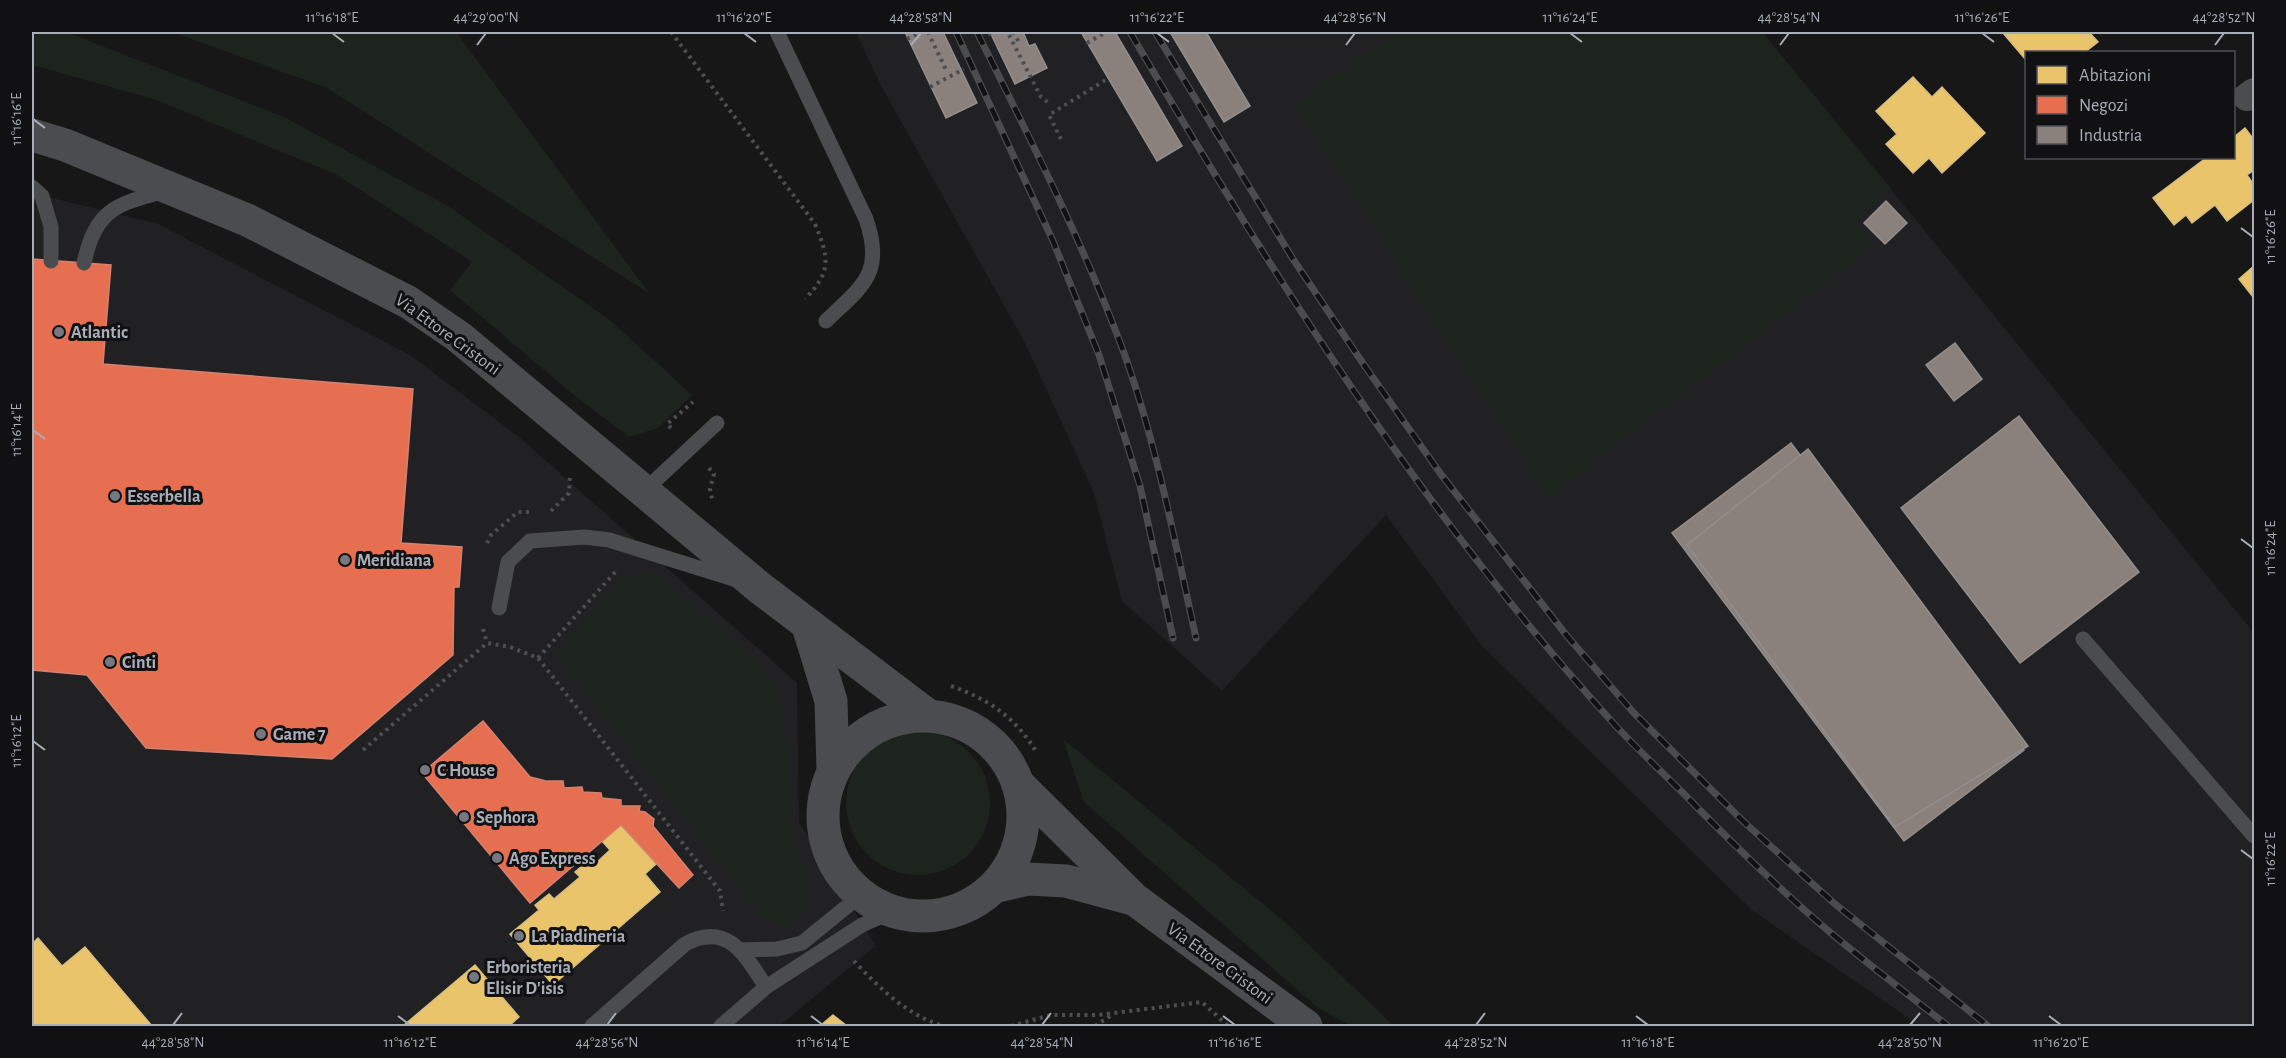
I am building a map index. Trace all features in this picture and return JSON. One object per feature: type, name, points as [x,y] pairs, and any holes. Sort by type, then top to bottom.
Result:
[{"type":"street","name":"Via Ettore Cristoni","points":[[32,135],[65,145],[247,220],[408,302],[459,338],[645,490],[760,588],[926,714]]},
{"type":"street","points":[[808,626],[831,701],[834,769]]},
{"type":"street","points":[[926,714],[958,720],[989,739],[1011,765],[1024,807],[1023,828],[1017,852],[994,887],[966,907],[946,914],[923,917],[891,912],[861,895],[845,880],[831,858],[822,826],[823,799],[834,769],[851,745],[870,729],[897,718],[926,714]]},
{"type":"street","name":"Via Ettore Cristoni","points":[[1019,785],[1134,899],[1306,1026]]},
{"type":"street","name":"Via Ettore Cristoni","points":[[994,887],[1028,879],[1066,881],[1134,899]]},
{"type":"lane","points":[[777,32],[873,237],[874,253],[870,271],[859,291],[826,321]]},
{"type":"lane","points":[[32,186],[42,196],[51,227],[51,261]]},
{"type":"lane","points":[[84,263],[88,242],[104,216],[123,203],[172,189]]},
{"type":"lane","points":[[645,490],[717,423]]},
{"type":"lane","points":[[499,608],[508,562],[530,541],[562,537],[585,537],[632,546],[760,588]]},
{"type":"lane","points":[[2083,639],[2254,836]]},
{"type":"lane","points":[[741,950],[777,949],[802,943],[861,895]]},
{"type":"lane","points":[[721,1026],[766,987],[862,926],[891,912]]},
{"type":"lane","points":[[592,1026],[685,944],[699,937],[725,938],[741,950],[766,987]]},
{"type":"path","points":[[671,32],[815,224],[825,248],[826,270],[821,281],[805,299]]},
{"type":"path","points":[[907,39],[921,32]]},
{"type":"path","points":[[928,32],[947,72]]},
{"type":"path","points":[[988,34],[994,32]]},
{"type":"path","points":[[1013,32],[1020,44]]},
{"type":"path","points":[[1087,43],[1103,32]]},
{"type":"path","points":[[1009,35],[1041,97],[1051,105]]},
{"type":"path","points":[[930,87],[963,69]]},
{"type":"path","points":[[950,76],[953,83]]},
{"type":"path","points":[[1061,139],[1049,115],[1107,79]]},
{"type":"path","points":[[671,428],[667,424],[693,402]]},
{"type":"path","points":[[538,658],[620,567]]},
{"type":"path","points":[[363,750],[487,643],[510,647],[538,658],[720,891],[725,938]]},
{"type":"path","points":[[850,957],[880,988],[906,1008],[932,1023],[944,1026]]},
{"type":"path","points":[[1011,1026],[1051,1015],[1114,1013],[1202,1002],[1228,1026]]},
{"type":"path","points":[[1095,1026],[1114,1013]]},
{"type":"shaded area","points":[[32,32],[66,32],[284,117],[448,206],[611,321],[692,395],[658,428],[629,437],[569,391],[450,290],[472,262],[462,255],[335,174],[154,99],[32,65]]},
{"type":"shaded area","points":[[172,32],[456,32],[649,293],[327,88]]},
{"type":"shaded area","points":[[856,32],[1762,32],[2254,633],[2254,1026],[1920,1026],[1753,911],[1482,646],[1386,515],[1222,691],[1122,601],[1094,493],[1025,343],[880,84]]},
{"type":"shaded area","points":[[1396,32],[1762,32],[1892,190],[1853,222],[1873,247],[1547,498],[1295,105]]},
{"type":"shaded area","name":"Meridiana","points":[[32,193],[158,224],[410,355],[519,437],[797,683],[799,822],[876,946],[779,1026],[32,1026]]},
{"type":"shaded area","points":[[654,574],[758,661],[784,707],[791,824],[805,877],[805,909],[789,930],[760,915],[555,654],[625,575]]},
{"type":"shaded area","points":[[918,731],[945,737],[958,743],[969,752],[978,763],[984,776],[990,803],[984,830],[978,843],[969,854],[958,863],[945,869],[918,875],[891,869],[878,863],[867,854],[858,843],[852,830],[846,803],[852,776],[858,763],[867,752],[878,743],[891,737]]},
{"type":"shaded area","points":[[1063,739],[1286,923],[1394,1026],[1351,1026],[1317,1007],[1084,802]]},
{"type":"building: Abitazioni","points":[[2089,32],[2098,42],[2086,51],[2025,51],[2025,59],[2003,33]]},
{"type":"building: Abitazioni","points":[[1913,77],[1932,97],[1942,87],[1985,133],[1942,173],[1929,158],[1913,173],[1886,144],[1897,134],[1876,111]]},
{"type":"building: Abitazioni","points":[[2245,128],[2254,140],[2254,170],[2247,175],[2254,185],[2254,200],[2227,221],[2215,205],[2192,223],[2186,215],[2174,225],[2153,198],[2205,159],[2235,159],[2235,136]]},
{"type":"building: Abitazioni","points":[[2254,266],[2254,298],[2239,279]]},
{"type":"building: Abitazioni","points":[[621,825],[656,864],[645,874],[660,892],[553,985],[510,934],[539,910],[535,905],[549,894],[554,899],[580,877],[575,872],[589,860],[594,865],[610,850],[602,841]]},
{"type":"building: Abitazioni","points":[[38,938],[62,966],[85,947],[152,1026],[32,1026],[32,944]]},
{"type":"building: Abitazioni","points":[[475,965],[519,1017],[509,1026],[403,1026]]},
{"type":"building: Abitazioni","points":[[833,1015],[847,1026],[820,1026]]},
{"type":"building: Negozi","points":[[32,259],[111,265],[103,364],[413,389],[401,543],[462,547],[459,587],[454,587],[453,655],[332,759],[146,748],[87,675],[32,670]]},
{"type":"building: Negozi","points":[[483,721],[530,777],[546,781],[563,781],[564,788],[582,787],[583,792],[601,793],[602,798],[621,800],[621,806],[640,806],[639,811],[645,812],[654,819],[653,826],[693,875],[679,888],[621,825],[530,903],[422,773]]},
{"type":"building: Industria","points":[[905,32],[943,32],[977,103],[946,118]]},
{"type":"building: Industria","points":[[990,32],[1023,32],[1029,46],[1035,44],[1047,68],[1015,84]]},
{"type":"building: Industria","points":[[1081,32],[1115,32],[1182,146],[1157,161]]},
{"type":"building: Industria","points":[[1170,32],[1206,32],[1250,106],[1224,122]]},
{"type":"building: Industria","points":[[1886,201],[1907,223],[1885,244],[1864,223]]},
{"type":"building: Industria","points":[[1955,343],[1982,379],[1954,401],[1926,365]]},
{"type":"building: Industria","points":[[2019,416],[2139,572],[2020,663],[1901,508]]},
{"type":"building: Industria","points":[[1791,443],[2024,750],[1904,841],[1672,533]]},
{"type":"building: Industria","points":[[1808,449],[2028,746],[1895,827],[1687,545]]},
{"type":"railway","points":[[956,32],[1053,241],[1099,355],[1140,486],[1173,638]]},
{"type":"railway","points":[[977,32],[1073,231],[1124,353],[1156,459],[1196,638]]},
{"type":"railway","points":[[1130,32],[1295,303],[1354,391],[1415,478],[1545,645],[1623,734],[1793,900],[1948,1026]]},
{"type":"railway","points":[[1155,32],[1293,259],[1362,362],[1440,473],[1567,636],[1633,712],[1745,823],[1835,904],[1988,1026]]},
{"type":"place","name":"Atlantic","points":[[59,332]]},
{"type":"place","name":"Esserbella","points":[[115,496]]},
{"type":"place","name":"Meridiana","points":[[345,560]]},
{"type":"place","name":"Cinti","points":[[110,662]]},
{"type":"place","name":"Game 7","points":[[261,734]]},
{"type":"place","name":"C House","points":[[425,770]]},
{"type":"place","name":"Sephora","points":[[464,817]]},
{"type":"place","name":"Ago Express","points":[[497,858]]},
{"type":"place","name":"La Piadineria","points":[[519,936]]},
{"type":"place","name":"Erboristeria Elisir D'isis","points":[[474,977]]}]
